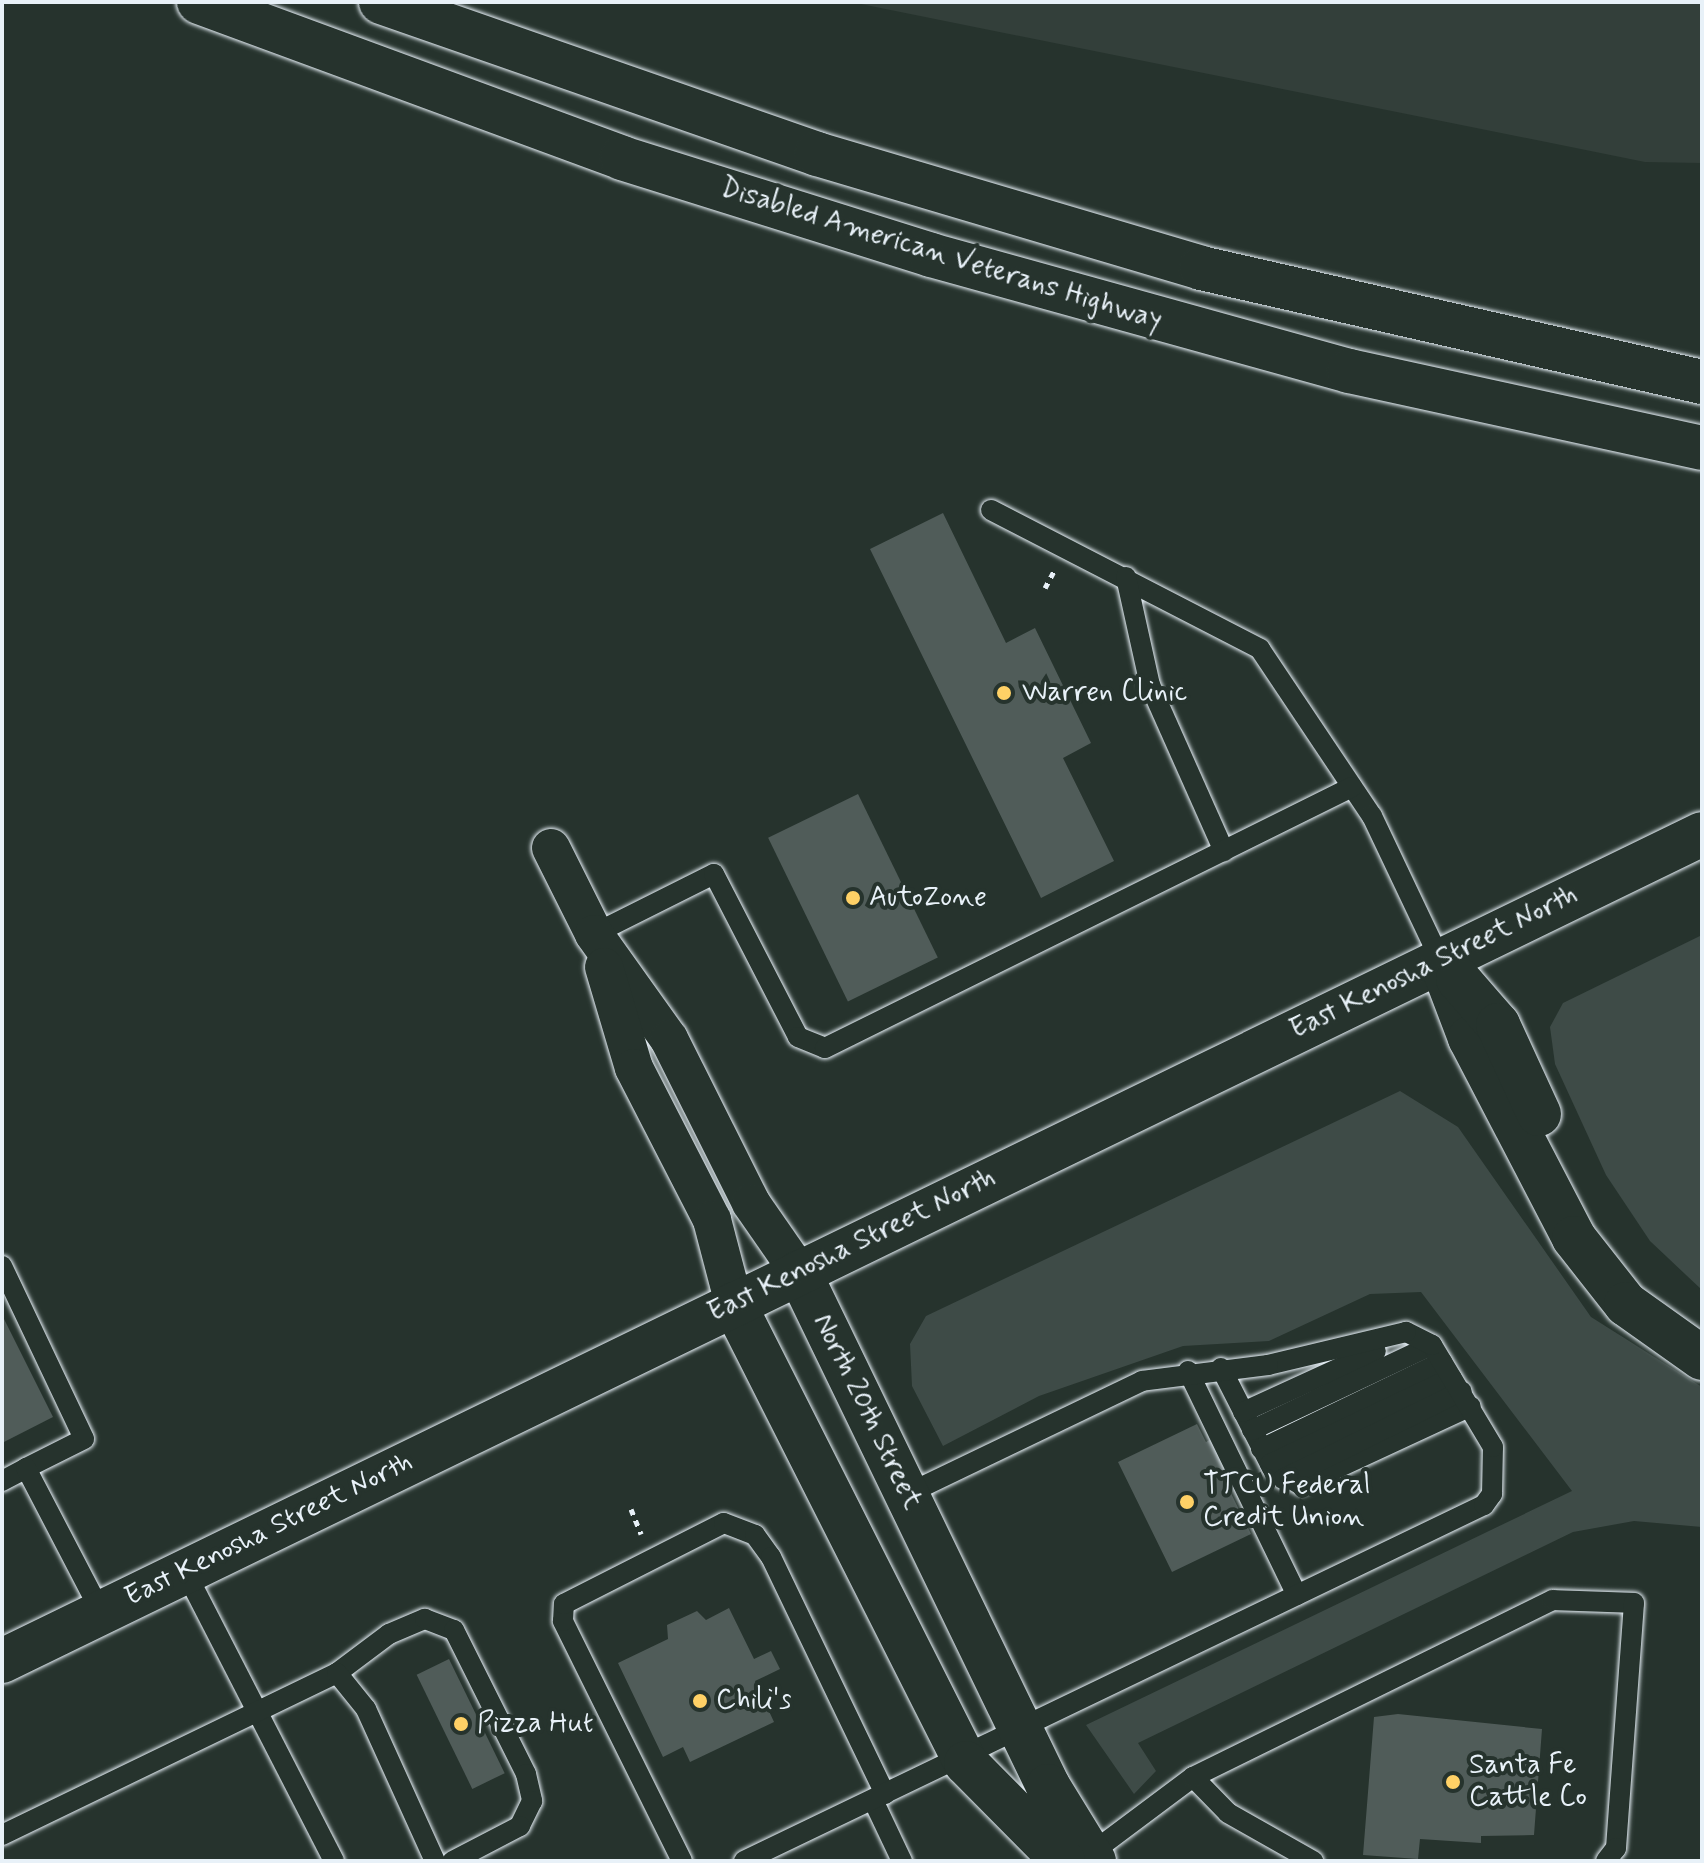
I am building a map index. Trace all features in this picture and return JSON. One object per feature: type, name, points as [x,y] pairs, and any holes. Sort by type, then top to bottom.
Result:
[{"type":"main road","name":"Disabled American Veterans Highway","points":[[199,2],[622,158],[931,255],[1349,371],[1702,448]]},
{"type":"main road","points":[[381,2],[817,154],[1201,268],[1702,382]]},
{"type":"main road","name":"East Kenosha Street North","points":[[2,1661],[1702,834]]},
{"type":"main road","points":[[1440,959],[1498,1025],[1569,1181],[1613,1248],[1655,1291],[1702,1324]]},
{"type":"main road","points":[[1440,959],[1470,1038],[1574,1238],[1626,1304],[1702,1358]]},
{"type":"main road","name":"North 20th Street","points":[[799,1272],[1082,1859]]},
{"type":"main road","name":"North 20th Street","points":[[734,1304],[962,1757],[995,1800],[1082,1859]]},
{"type":"street","name":"North 20th Street","points":[[551,848],[594,934],[669,1039],[751,1203],[799,1272]]},
{"type":"street","name":"North 20th Street","points":[[594,934],[634,1068],[712,1220],[734,1304]]},
{"type":"lane","points":[[991,510],[1126,577],[1260,649],[1352,787],[1440,959]]},
{"type":"lane","points":[[1126,577],[1150,685],[1224,851]]},
{"type":"lane","points":[[594,934],[714,874],[798,1037],[825,1048],[1352,787]]},
{"type":"lane","points":[[2,1266],[84,1439],[2,1481]]},
{"type":"lane","points":[[907,1494],[1142,1381],[1221,1368],[1446,1369]]},
{"type":"lane","points":[[1221,1368],[1262,1447],[1309,1483],[1446,1369]]},
{"type":"lane","points":[[1262,1447],[1446,1369]]},
{"type":"lane","points":[[1262,1447],[1446,1369]]},
{"type":"lane","points":[[744,1861],[1489,1500],[1493,1447],[1446,1369]]},
{"type":"lane","points":[[1188,1371],[1297,1595]]},
{"type":"lane","points":[[26,1468],[101,1612]]},
{"type":"lane","points":[[682,1861],[563,1621],[564,1604],[724,1523],[755,1535],[771,1557],[879,1797],[902,1861]]},
{"type":"lane","points":[[185,1571],[261,1712],[334,1861]]},
{"type":"lane","points":[[1082,1859],[1193,1777],[1553,1600],[1634,1603],[1616,1848],[1606,1861]]},
{"type":"lane","points":[[2,1835],[261,1712],[337,1673],[389,1634],[425,1619],[454,1630],[526,1774],[532,1801],[520,1826],[453,1861]]},
{"type":"lane","points":[[337,1673],[366,1709],[435,1861]]},
{"type":"lane","points":[[1193,1777],[1228,1813],[1313,1861]]},
{"type":"shaded area","points":[[851,2],[1702,2],[1702,163],[1645,162]]},
{"type":"shaded area","points":[[1702,935],[1702,1290],[1650,1241],[1606,1175],[1555,1064],[1550,1027],[1563,1003]]},
{"type":"shaded area","points":[[1400,1091],[1458,1127],[1591,1317],[1702,1387],[1702,1527],[1634,1521],[1573,1532],[1138,1743],[1156,1771],[1134,1794],[1086,1725],[1572,1491],[1421,1292],[1370,1294],[1269,1341],[1183,1346],[1039,1396],[943,1446],[912,1386],[910,1344],[926,1316]]},
{"type":"building","name":"Warren Clinic","points":[[943,513],[1006,643],[1035,628],[1091,743],[1063,758],[1114,861],[1041,898],[870,549]]},
{"type":"building","name":"AutoZone","points":[[858,794],[938,958],[848,1001],[768,838]]},
{"type":"building","points":[[2,1315],[53,1417],[2,1443]]},
{"type":"building","name":"TTCU Federal Credit Union","points":[[1197,1424],[1206,1442],[1215,1437],[1229,1467],[1220,1471],[1251,1534],[1172,1572],[1118,1462]]},
{"type":"building","name":"Chili's","points":[[729,1608],[754,1659],[771,1651],[780,1669],[755,1681],[774,1722],[690,1762],[683,1747],[663,1757],[618,1663],[668,1639],[667,1625],[697,1611],[706,1620]]},
{"type":"building","name":"Pizza Hut","points":[[449,1659],[505,1773],[472,1789],[417,1675]]},
{"type":"building","name":"Santa Fe Cattle Co","points":[[1398,1714],[1542,1729],[1534,1835],[1481,1836],[1481,1843],[1420,1839],[1418,1859],[1363,1855],[1374,1717]]},
{"type":"place","name":"Warren Clinic","points":[[1004,693]]},
{"type":"place","name":"AutoZone","points":[[853,898]]},
{"type":"place","name":"TTCU Federal Credit Union","points":[[1187,1502]]},
{"type":"place","name":"Chili's","points":[[700,1701]]},
{"type":"place","name":"Pizza Hut","points":[[461,1724]]},
{"type":"place","name":"Santa Fe Cattle Co","points":[[1453,1782]]}]
